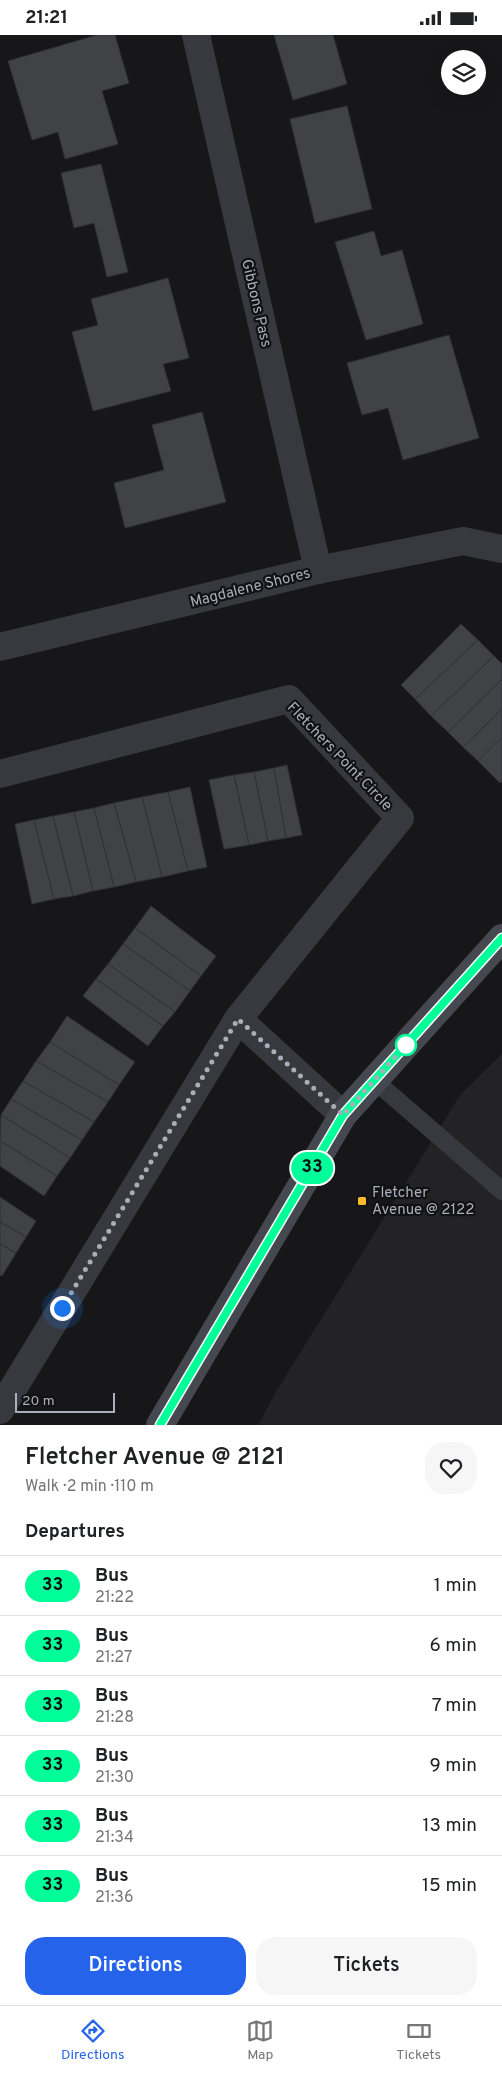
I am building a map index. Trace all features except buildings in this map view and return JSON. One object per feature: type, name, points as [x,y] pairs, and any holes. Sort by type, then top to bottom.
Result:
[{"type":"main road","points":[[160,1425],[343,1115],[502,938]]},
{"type":"street","name":"Gibbons Pass","points":[[196,35],[318,570]]},
{"type":"street","name":"Magdalene Shores","points":[[0,647],[318,570],[463,541],[502,549]]},
{"type":"street","name":"Fletchers Point Circle","points":[[0,774],[289,699],[400,818],[238,1019],[0,1410]]},
{"type":"street","points":[[238,1019],[343,1115]]},
{"type":"lane","points":[[374,1080],[502,1191]]},
{"type":"shaded area","points":[[502,1054],[502,1425],[258,1425],[279,1387],[461,1094]]},
{"type":"bus line","name":"33","points":[[160,1425],[343,1115],[502,938]]},
{"type":"place","name":"Fletcher Avenue @ 2122","points":[[362,1201]]},
{"type":"route","points":[[62,1308],[238,1019],[343,1115],[406,1045]]}]
